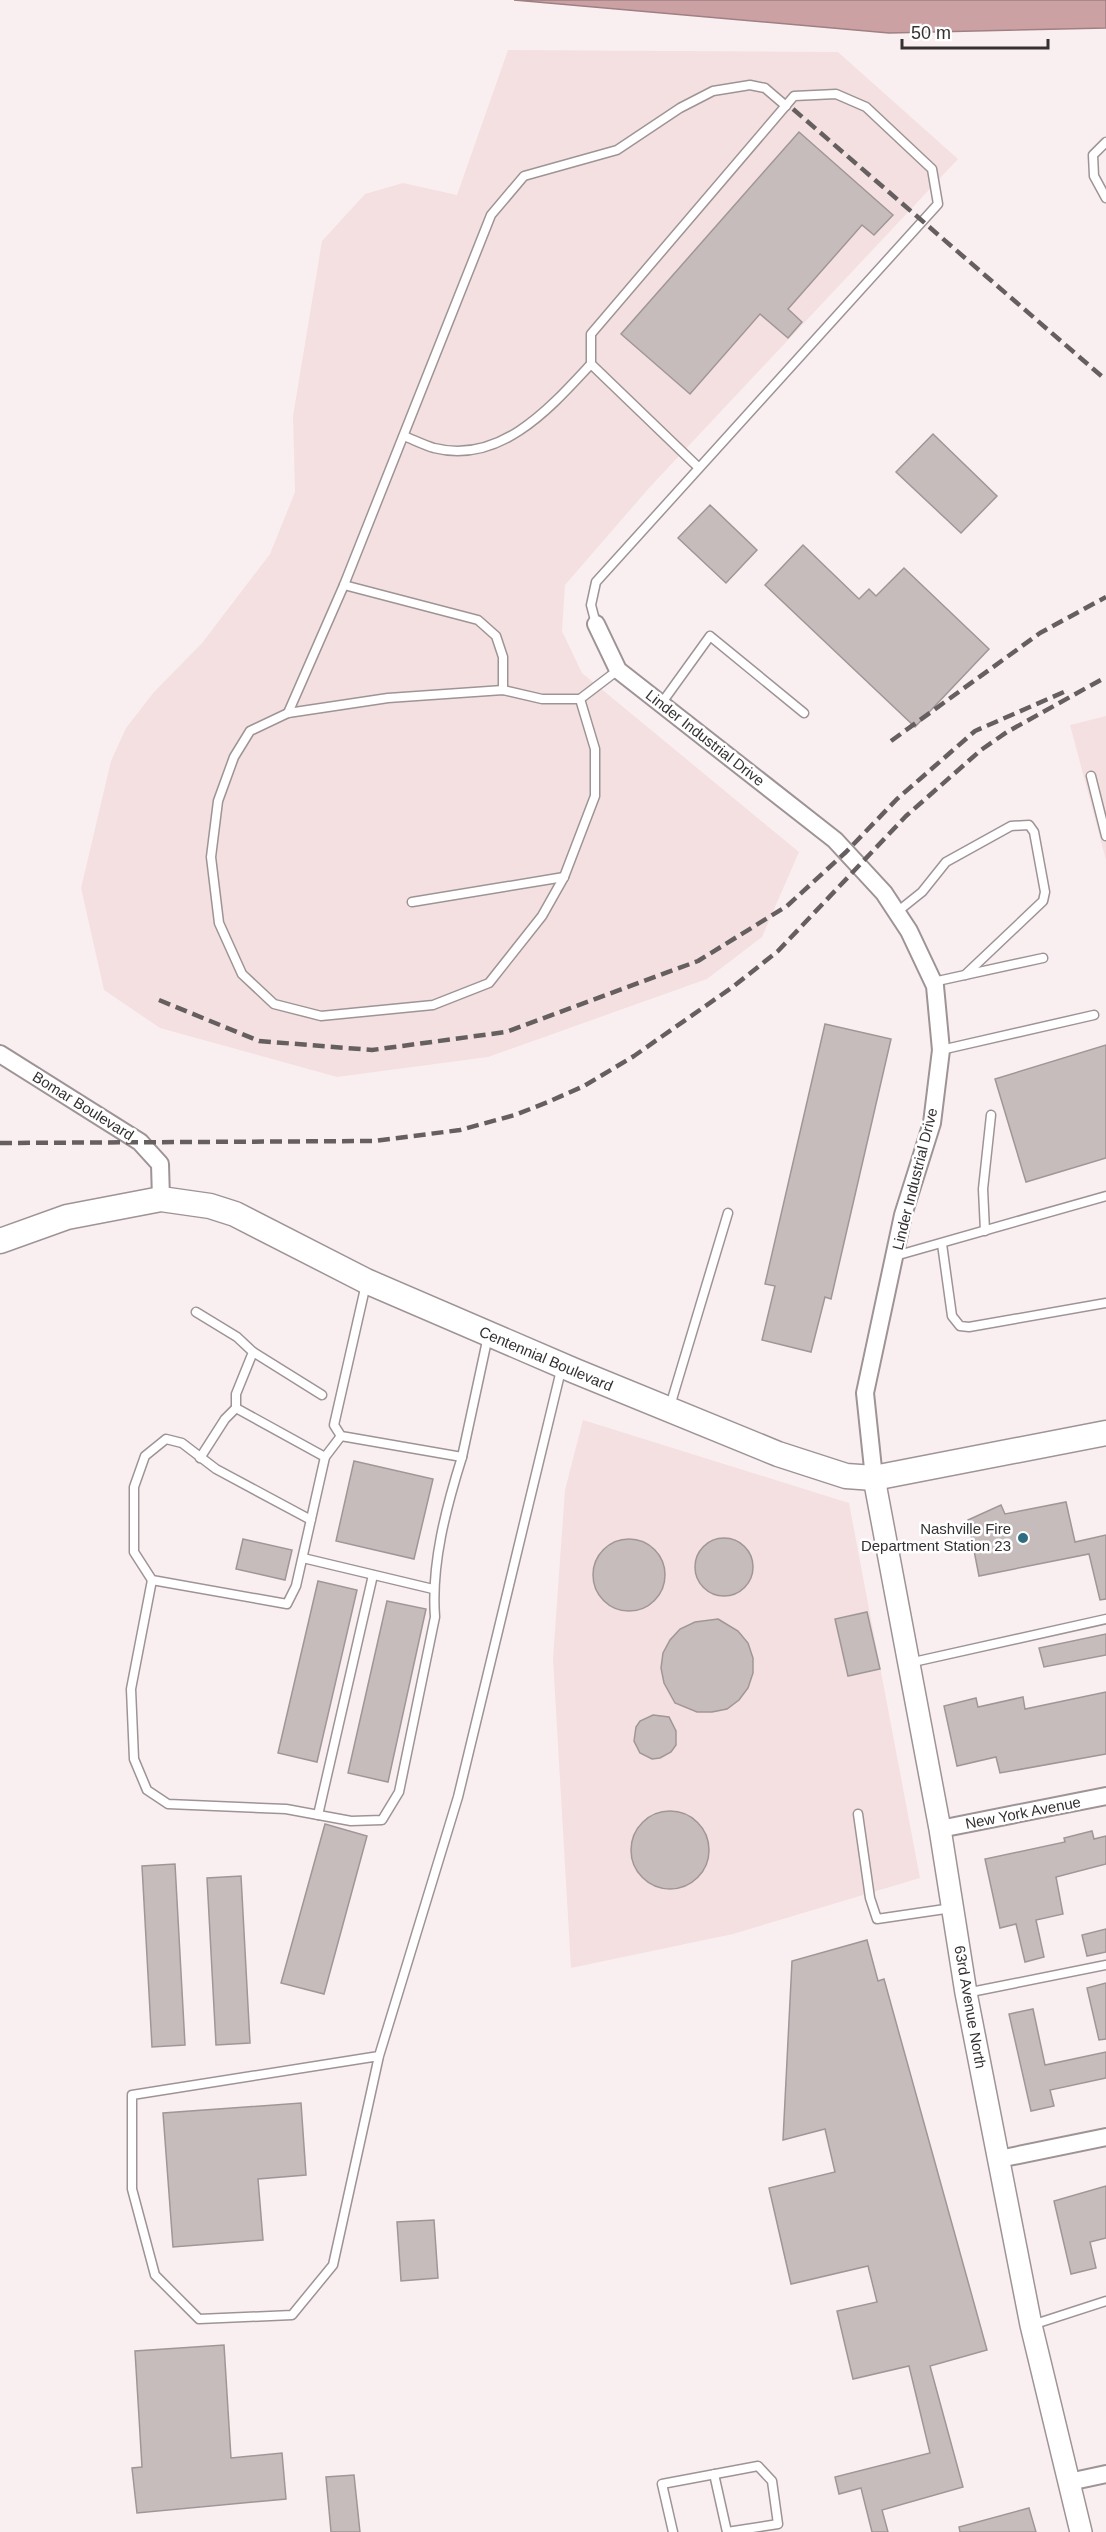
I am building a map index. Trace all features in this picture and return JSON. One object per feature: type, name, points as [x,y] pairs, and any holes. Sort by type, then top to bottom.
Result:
[{"type":"main road","name":"Centennial Boulevard","points":[[0,1241],[67,1217],[161,1199],[210,1206],[235,1214],[366,1281],[562,1366],[778,1454],[846,1476],[874,1478],[1106,1433]]},
{"type":"street","name":"Linder Industrial Drive","points":[[596,624],[618,670],[835,840],[884,893],[909,931],[933,982],[941,1050],[932,1123],[903,1215],[865,1393],[874,1478]]},
{"type":"street","name":"Bomar Boulevard","points":[[0,1054],[140,1142],[160,1164],[161,1199]]},
{"type":"street","name":"63rd Avenue North","points":[[874,1478],[940,1829],[966,1993],[1031,2325],[1081,2532]]},
{"type":"street","name":"New York Avenue","points":[[940,1829],[1106,1796]]},
{"type":"street","points":[[999,2159],[1106,2137]]},
{"type":"street","points":[[1069,2482],[1106,2474]]},
{"type":"lane","points":[[288,713],[344,585],[491,215],[524,176],[617,150],[680,108],[713,91],[750,85],[765,88],[786,106]]},
{"type":"lane","points":[[404,436],[435,448],[468,450],[502,441],[544,414],[591,364],[591,334],[794,96],[836,94],[866,107],[932,169],[938,204],[596,582],[591,605],[596,624]]},
{"type":"lane","points":[[1106,141],[1093,155],[1094,176],[1106,198]]},
{"type":"lane","points":[[591,364],[699,468]]},
{"type":"lane","points":[[344,585],[478,620],[496,636],[503,657],[503,690]]},
{"type":"lane","points":[[661,704],[710,636],[804,713]]},
{"type":"lane","points":[[580,699],[595,749],[594,796],[564,877],[542,916],[489,983],[433,1005],[321,1016],[274,1004],[242,974],[219,923],[211,857],[218,801],[234,757],[250,731],[288,713],[388,698],[503,690],[542,699],[580,699],[618,670]]},
{"type":"lane","points":[[1091,777],[1106,836]]},
{"type":"lane","points":[[897,912],[922,892],[946,862],[1011,826],[1029,825],[1034,832],[1045,892],[1043,901],[965,975]]},
{"type":"lane","points":[[412,902],[564,877]]},
{"type":"lane","points":[[933,982],[1042,958]]},
{"type":"lane","points":[[941,1050],[1094,1015]]},
{"type":"lane","points":[[985,1231],[983,1189],[991,1115]]},
{"type":"lane","points":[[895,1256],[1106,1196]]},
{"type":"lane","points":[[669,1410],[728,1213]]},
{"type":"lane","points":[[942,1244],[952,1316],[960,1326],[969,1327],[1106,1303]]},
{"type":"lane","points":[[366,1281],[334,1425],[341,1436],[462,1457]]},
{"type":"lane","points":[[196,1312],[237,1337],[253,1352],[322,1395]]},
{"type":"lane","points":[[311,1520],[200,1458],[182,1443],[166,1439],[145,1456],[134,1487],[134,1552],[152,1580],[131,1689],[134,1759],[147,1790],[168,1804],[286,1809],[351,1821],[382,1820],[399,1792],[435,1617],[433,1589],[448,1500],[462,1457],[489,1335]]},
{"type":"lane","points":[[200,1458],[225,1419],[236,1408],[236,1394],[253,1352]]},
{"type":"lane","points":[[379,2056],[132,2095],[132,2190],[155,2275],[199,2319],[292,2315],[333,2265],[379,2056],[459,1797],[562,1366]]},
{"type":"lane","points":[[236,1408],[325,1457]]},
{"type":"lane","points":[[152,1580],[287,1604],[297,1586],[325,1457],[341,1436]]},
{"type":"lane","points":[[303,1558],[433,1589]]},
{"type":"lane","points":[[318,1815],[373,1575]]},
{"type":"lane","points":[[908,1663],[1106,1619]]},
{"type":"lane","points":[[858,1814],[870,1898],[877,1919],[952,1908]]},
{"type":"lane","points":[[966,1993],[1106,1965]]},
{"type":"lane","points":[[1031,2325],[1106,2301]]},
{"type":"lane","points":[[673,2532],[662,2484],[714,2474],[758,2466],[772,2481],[778,2523],[727,2532],[714,2474]]},
{"type":"shaded area","points":[[514,0],[1106,0],[1106,28],[889,33]]},
{"type":"shaded area","points":[[508,50],[838,52],[958,159],[649,488],[565,585],[562,631],[582,673],[799,852],[762,937],[707,979],[488,1057],[337,1077],[160,1028],[104,990],[81,888],[111,761],[126,728],[154,692],[202,643],[270,554],[295,492],[293,416],[322,241],[365,194],[403,183],[457,195]]},
{"type":"shaded area","points":[[1106,716],[1106,860],[1070,725]]},
{"type":"shaded area","points":[[583,1420],[849,1503],[920,1878],[733,1934],[571,1968],[553,1659],[565,1490]]},
{"type":"building","points":[[799,132],[893,215],[874,235],[862,225],[788,309],[802,322],[788,338],[760,314],[690,394],[621,334]]},
{"type":"building","points":[[933,434],[997,496],[961,533],[896,472]]},
{"type":"building","points":[[710,505],[757,550],[726,583],[678,538]]},
{"type":"building","points":[[803,545],[859,599],[869,589],[876,596],[904,568],[989,649],[915,727],[765,585]]},
{"type":"building","points":[[825,1024],[891,1039],[831,1299],[825,1297],[811,1352],[762,1340],[775,1286],[765,1284]]},
{"type":"building","points":[[1106,1045],[1106,1158],[1026,1182],[995,1079]]},
{"type":"building","points":[[354,1461],[433,1479],[414,1559],[336,1541]]},
{"type":"building","name":"Nashville Fire Department Station 23","points":[[1066,1502],[1075,1542],[1106,1535],[1106,1599],[1100,1600],[1089,1554],[979,1576],[968,1520],[1001,1505],[1005,1514]]},
{"type":"building","points":[[718,1538],[730,1538],[745,1546],[753,1561],[753,1573],[745,1588],[730,1596],[718,1596],[703,1588],[695,1573],[695,1561],[703,1546]]},
{"type":"building","points":[[243,1539],[292,1550],[285,1580],[236,1569]]},
{"type":"building","points":[[629,1539],[643,1542],[655,1549],[662,1561],[665,1575],[662,1589],[655,1601],[643,1608],[629,1611],[615,1608],[603,1601],[596,1589],[593,1575],[596,1561],[603,1549],[615,1542]]},
{"type":"building","points":[[318,1581],[357,1590],[317,1762],[278,1753]]},
{"type":"building","points":[[387,1601],[426,1609],[388,1782],[348,1773]]},
{"type":"building","points":[[867,1612],[880,1669],[848,1676],[835,1619]]},
{"type":"building","points":[[718,1619],[738,1631],[748,1643],[753,1658],[753,1673],[748,1688],[739,1700],[727,1709],[697,1712],[675,1703],[664,1683],[661,1668],[663,1653],[670,1640],[680,1629],[695,1622]]},
{"type":"building","points":[[1106,1634],[1106,1655],[1044,1667],[1039,1648]]},
{"type":"building","points":[[1106,1692],[1106,1754],[1000,1773],[996,1757],[957,1766],[944,1706],[976,1698],[978,1707],[1023,1697],[1025,1709]]},
{"type":"building","points":[[653,1715],[669,1717],[676,1731],[676,1745],[671,1752],[660,1758],[652,1759],[640,1753],[634,1741],[636,1727],[640,1721]]},
{"type":"building","points":[[662,1811],[678,1811],[692,1817],[703,1828],[709,1842],[709,1858],[703,1872],[692,1883],[678,1889],[662,1889],[648,1883],[637,1872],[631,1858],[631,1842],[637,1828],[648,1817]]},
{"type":"building","points":[[325,1824],[367,1836],[324,1994],[281,1983]]},
{"type":"building","points":[[1092,1831],[1094,1839],[1106,1836],[1106,1864],[1056,1877],[1063,1914],[1036,1920],[1044,1957],[1025,1962],[1016,1924],[1000,1928],[985,1859],[1065,1842],[1064,1838]]},
{"type":"building","points":[[175,1864],[185,2045],[152,2047],[142,1866]]},
{"type":"building","points":[[241,1876],[250,2043],[216,2045],[207,1878]]},
{"type":"building","points":[[1106,1929],[1106,1952],[1087,1956],[1082,1935]]},
{"type":"building","points":[[867,1940],[878,1981],[884,1979],[987,2350],[930,2366],[963,2487],[882,2510],[888,2532],[872,2532],[861,2488],[839,2494],[835,2477],[930,2453],[909,2366],[853,2379],[837,2311],[877,2302],[868,2266],[791,2284],[769,2188],[835,2172],[825,2129],[783,2140],[792,1961]]},
{"type":"building","points":[[1106,1983],[1106,2039],[1099,2040],[1087,1988]]},
{"type":"building","points":[[1033,2009],[1045,2065],[1106,2052],[1106,2078],[1050,2090],[1054,2106],[1031,2111],[1009,2014]]},
{"type":"building","points":[[301,2103],[306,2175],[258,2179],[263,2240],[173,2247],[163,2113]]},
{"type":"building","points":[[1106,2186],[1106,2238],[1090,2242],[1096,2268],[1071,2274],[1054,2201]]},
{"type":"building","points":[[434,2220],[438,2278],[401,2281],[397,2222]]},
{"type":"building","points":[[224,2345],[231,2458],[282,2453],[286,2499],[137,2513],[132,2468],[142,2467],[135,2351]]},
{"type":"building","points":[[354,2475],[360,2532],[331,2532],[326,2477]]},
{"type":"building","points":[[1029,2508],[1036,2532],[960,2532],[959,2527]]},
{"type":"railway","points":[[793,109],[1106,380]]},
{"type":"railway","points":[[891,741],[1040,633],[1106,597]]},
{"type":"railway","points":[[0,1143],[374,1141],[460,1130],[515,1115],[548,1102],[584,1086],[634,1056],[734,986],[778,951],[906,816],[981,750],[1007,732],[1106,677]]},
{"type":"railway","points":[[159,1000],[259,1041],[372,1050],[506,1032],[698,961],[787,906],[846,852],[897,799],[975,731],[1064,692]]},
{"type":"place","name":"Nashville Fire Department Station 23","points":[[1023,1538]]}]
